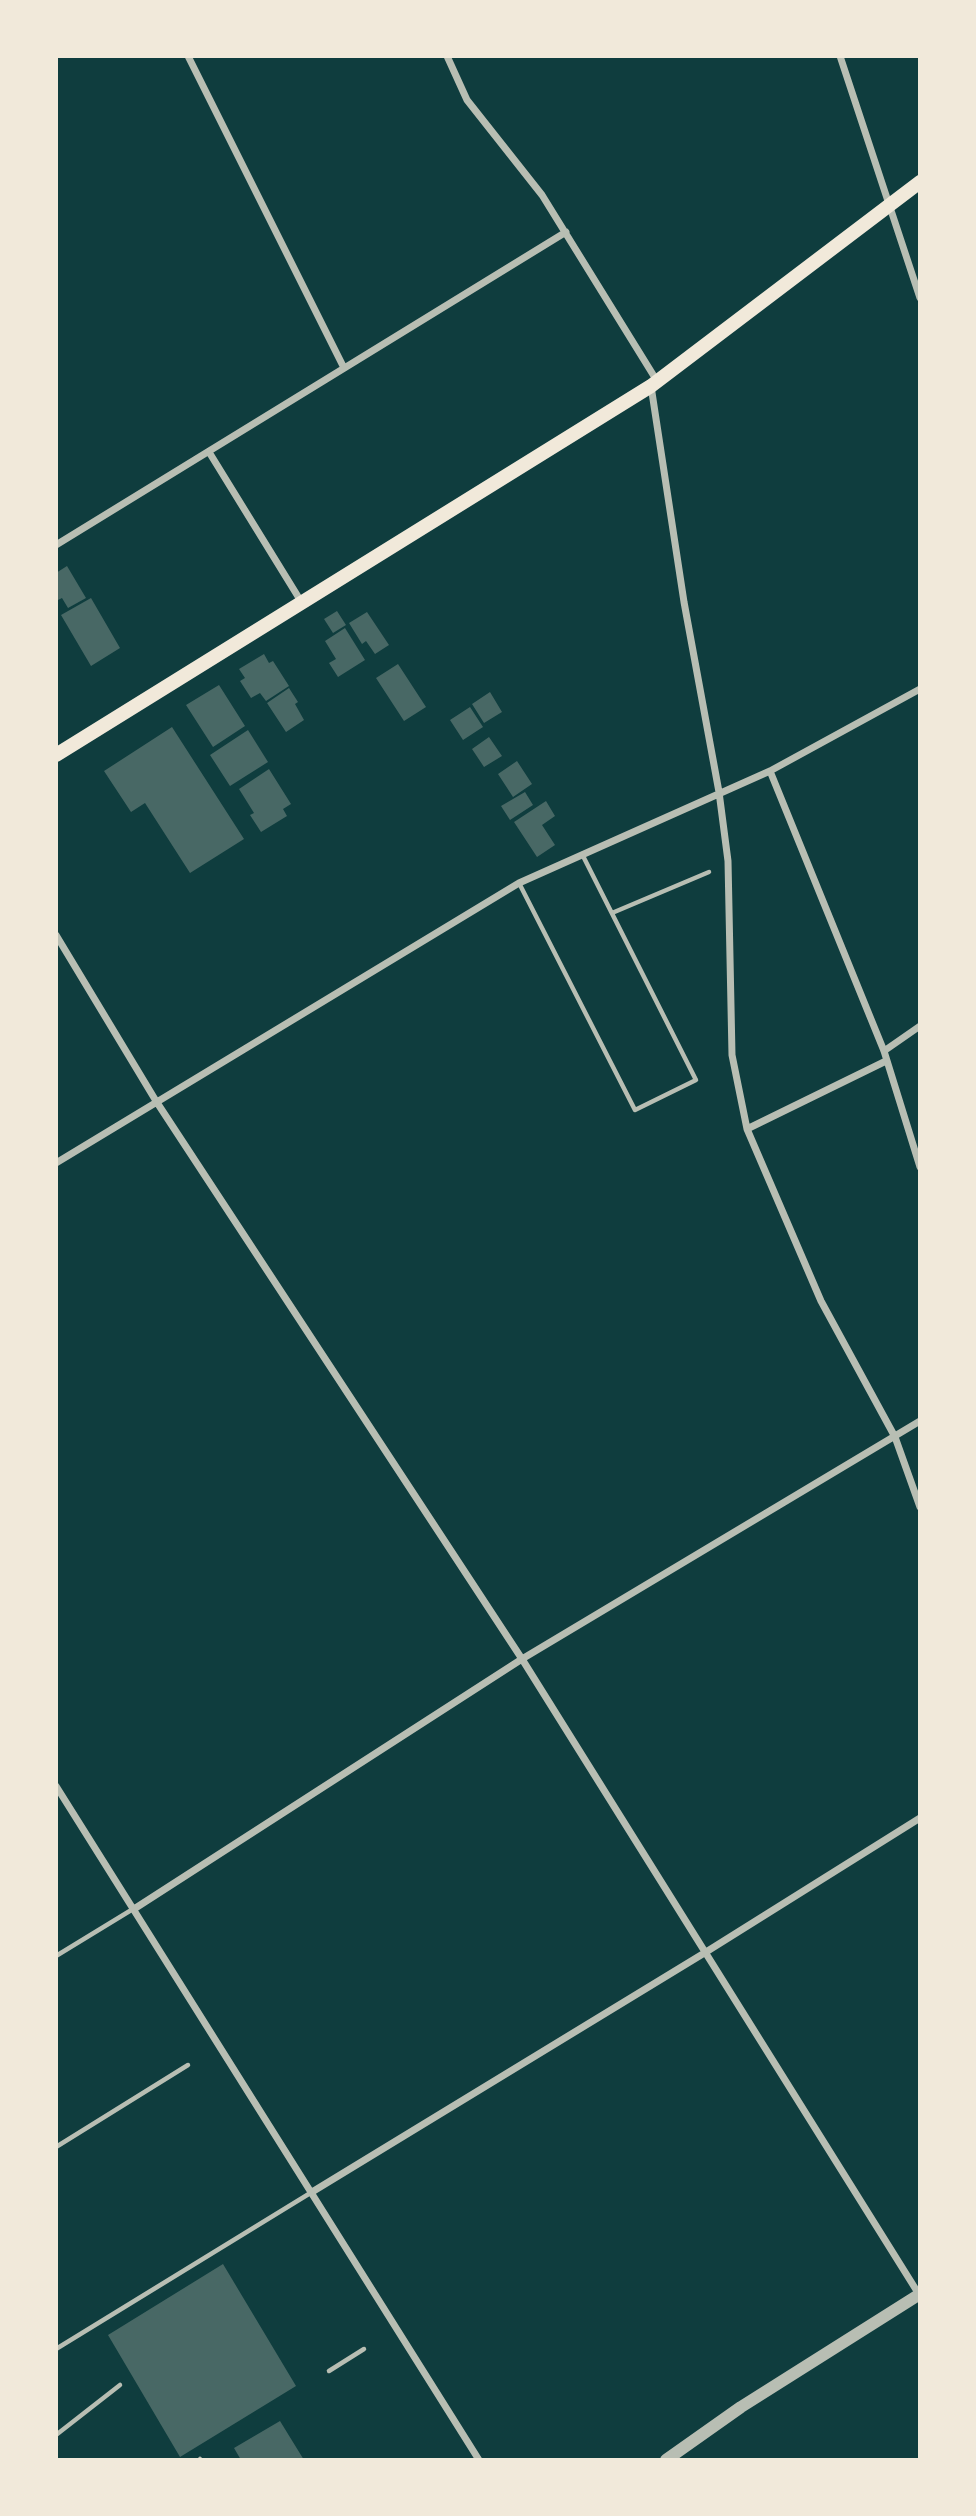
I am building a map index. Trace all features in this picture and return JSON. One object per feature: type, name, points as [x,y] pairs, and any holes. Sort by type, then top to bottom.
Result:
[{"type":"main road","points":[[56,755],[654,384],[920,182]]},
{"type":"street","points":[[188,56],[344,368]]},
{"type":"street","points":[[447,56],[467,100],[542,195],[566,232],[654,384],[684,602],[719,792],[728,861],[732,1055],[747,1129],[821,1301],[895,1437],[920,1507]]},
{"type":"street","points":[[840,56],[920,298]]},
{"type":"street","points":[[56,545],[566,232]]},
{"type":"street","points":[[209,452],[302,603]]},
{"type":"street","points":[[56,1163],[519,883],[770,771],[920,689]]},
{"type":"street","points":[[770,771],[884,1051],[920,1167]]},
{"type":"street","points":[[56,935],[156,1101],[522,1659],[920,2295],[731,2413],[666,2460]]},
{"type":"street","points":[[884,1051],[920,1026]]},
{"type":"street","points":[[747,1129],[886,1060]]},
{"type":"street","points":[[134,1909],[522,1659],[920,1421]]},
{"type":"street","points":[[56,1786],[479,2460]]},
{"type":"street","points":[[312,2192],[920,1818]]},
{"type":"lane","points":[[519,883],[635,1110],[696,1080],[582,854]]},
{"type":"lane","points":[[612,913],[709,872]]},
{"type":"lane","points":[[56,1956],[134,1909]]},
{"type":"lane","points":[[56,2147],[188,2066]]},
{"type":"lane","points":[[56,2349],[312,2192]]},
{"type":"lane","points":[[329,2371],[364,2349]]},
{"type":"lane","points":[[56,2435],[120,2385]]},
{"type":"building","points":[[67,566],[86,598],[68,608],[62,598],[56,601],[56,573]]},
{"type":"building","points":[[91,598],[120,648],[91,666],[61,615]]},
{"type":"building","points":[[337,611],[346,625],[333,633],[324,619]]},
{"type":"building","points":[[367,612],[389,645],[375,654],[366,641],[362,644],[349,623]]},
{"type":"building","points":[[345,628],[365,660],[338,677],[329,663],[336,659],[325,641]]},
{"type":"building","points":[[264,654],[269,663],[273,661],[289,686],[266,701],[260,693],[251,698],[240,681],[245,678],[239,669]]},
{"type":"building","points":[[398,664],[426,707],[404,721],[376,678]]},
{"type":"building","points":[[219,685],[245,726],[213,747],[186,705]]},
{"type":"building","points":[[289,688],[298,702],[295,704],[304,720],[286,732],[267,703]]},
{"type":"building","points":[[490,692],[502,712],[484,723],[472,704]]},
{"type":"building","points":[[470,707],[483,727],[463,740],[450,720]]},
{"type":"building","points":[[172,727],[244,839],[190,873],[145,803],[131,812],[104,771]]},
{"type":"building","points":[[248,730],[268,762],[230,786],[210,755]]},
{"type":"building","points":[[489,737],[502,756],[484,767],[472,749]]},
{"type":"building","points":[[517,761],[532,784],[513,797],[498,774]]},
{"type":"building","points":[[269,769],[291,804],[283,809],[287,816],[261,832],[250,815],[254,813],[239,789]]},
{"type":"building","points":[[525,792],[533,805],[510,820],[501,806]]},
{"type":"building","points":[[546,801],[555,816],[542,825],[555,845],[537,857],[514,822]]},
{"type":"building","points":[[223,2264],[296,2386],[180,2457],[108,2335]]},
{"type":"building","points":[[280,2421],[304,2460],[241,2460],[234,2448]]}]
